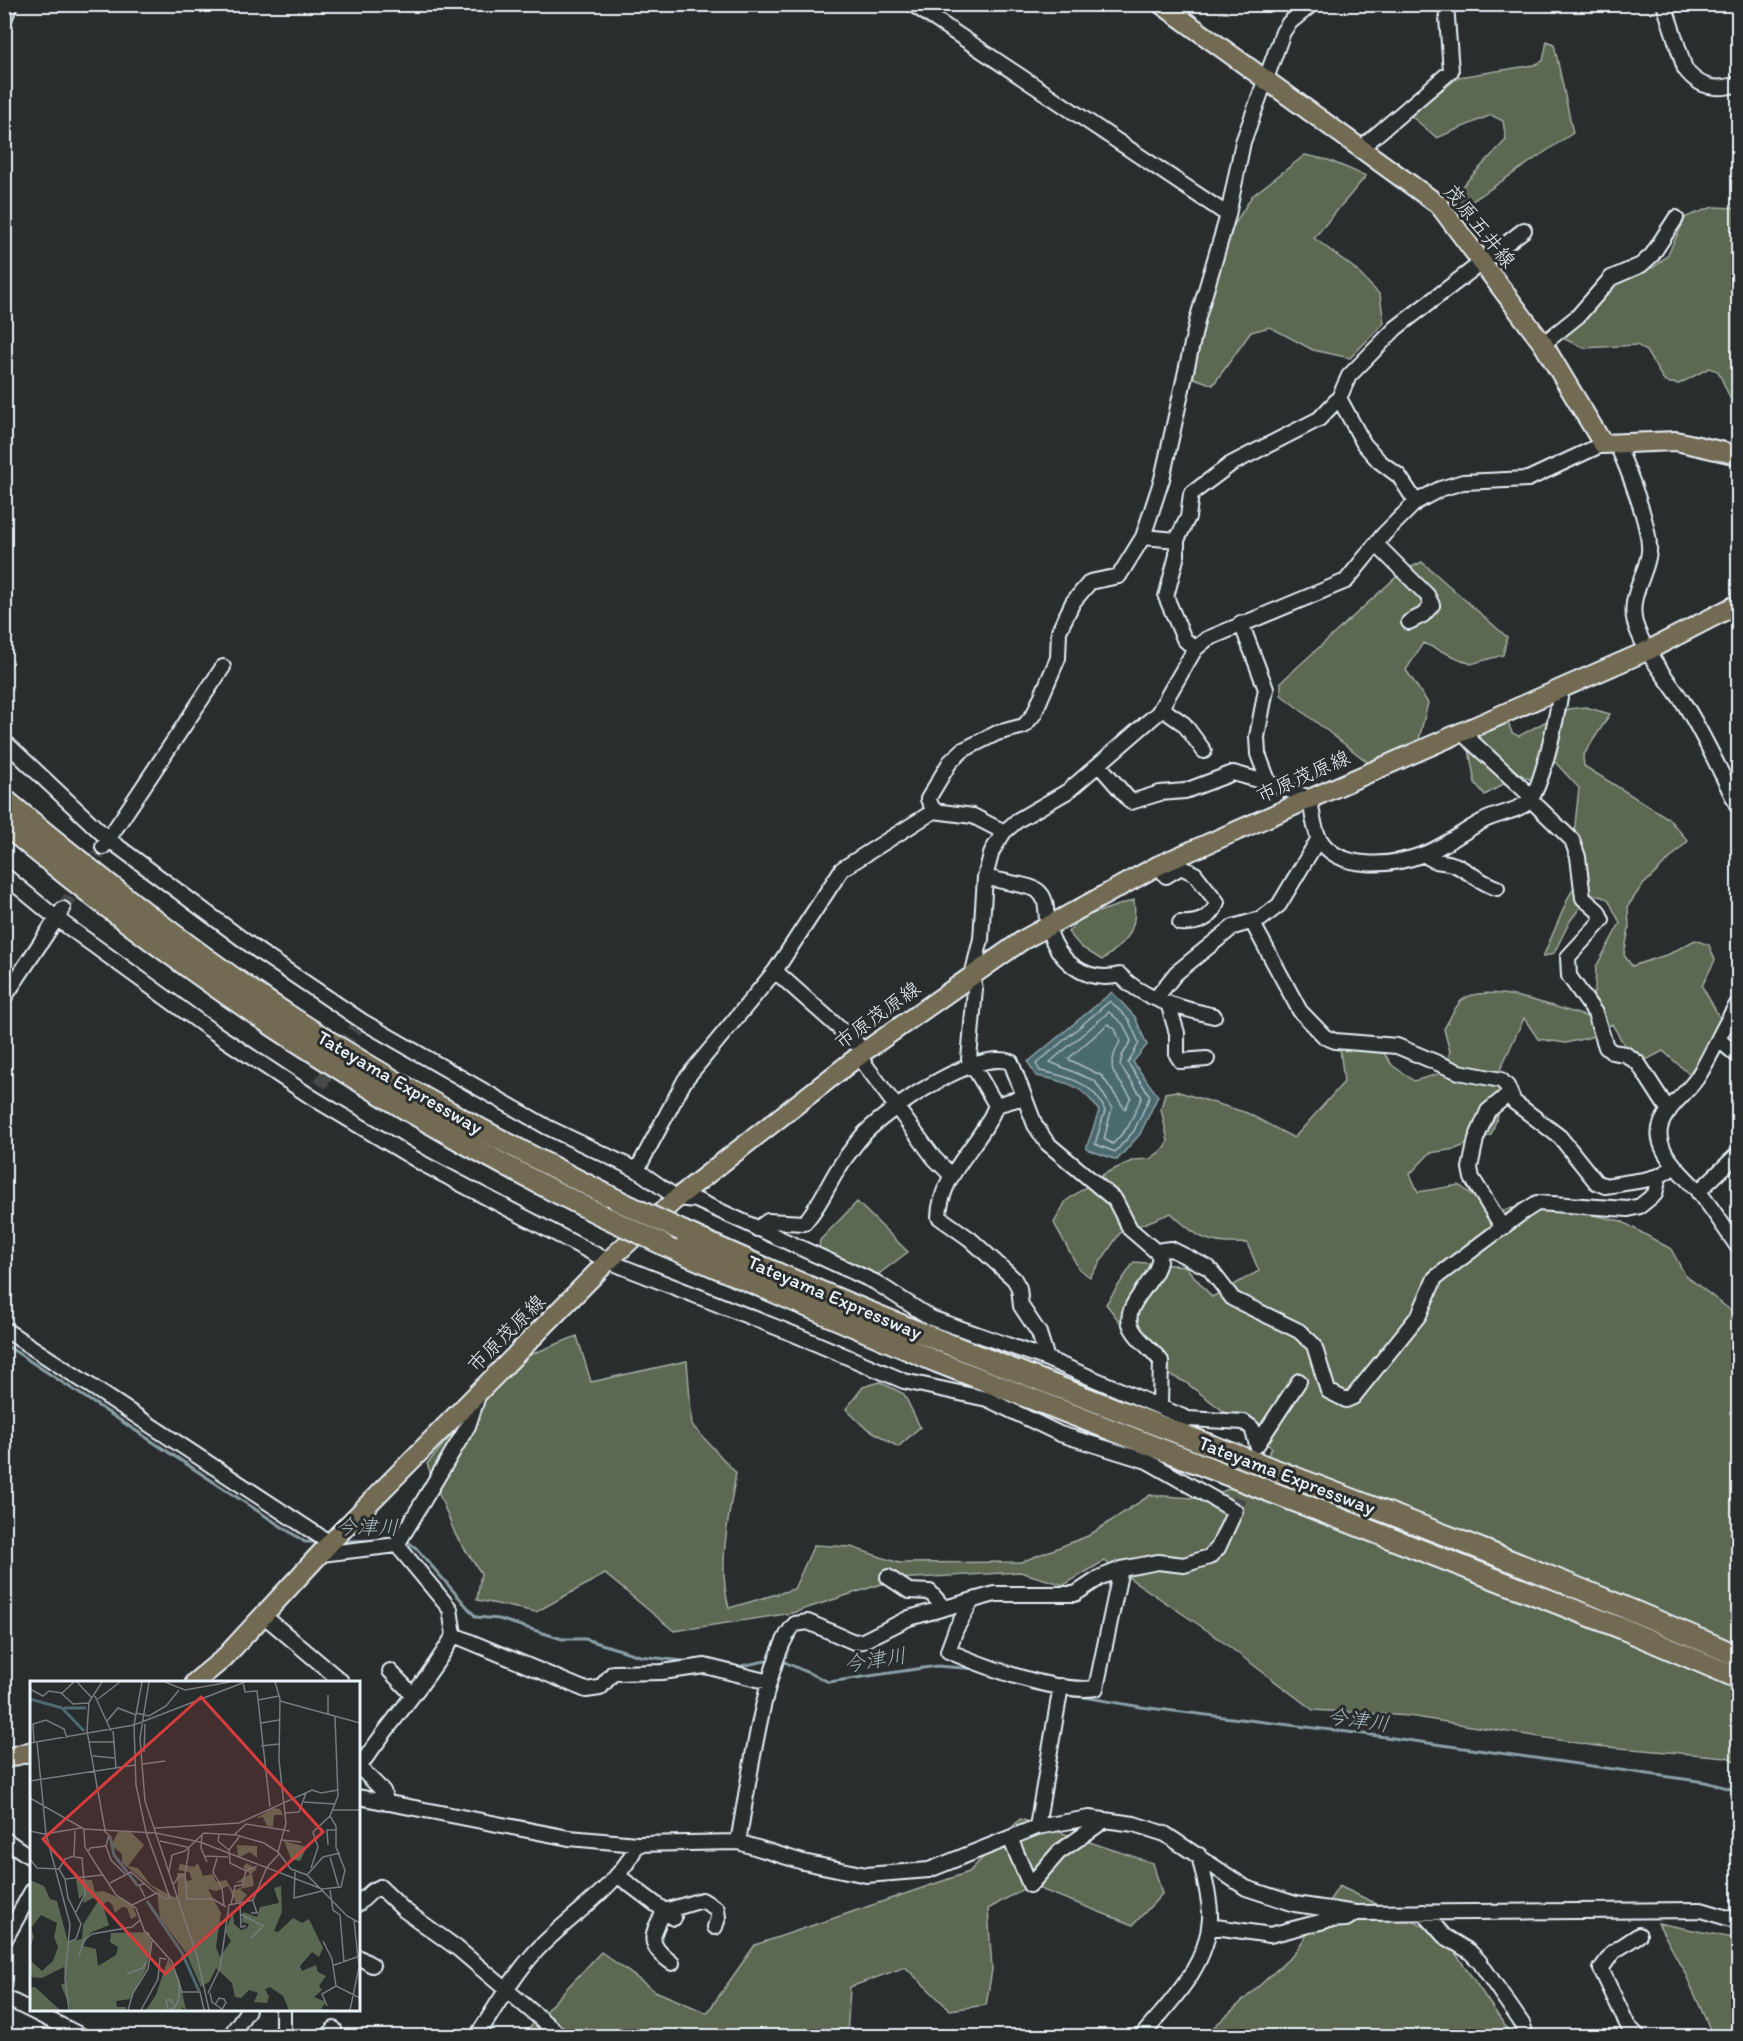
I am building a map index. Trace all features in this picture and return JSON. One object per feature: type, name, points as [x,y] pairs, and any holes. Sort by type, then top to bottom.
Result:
[{"type":"highway","name":"Tateyama Expressway","points":[[4,799],[106,884],[296,1021],[451,1114],[617,1200],[682,1231],[945,1344],[1421,1525],[1738,1656]]},
{"type":"highway","name":"Tateyama Expressway","points":[[4,824],[140,933],[287,1037],[441,1132],[600,1215],[664,1245],[937,1362],[1621,1628],[1738,1678]]},
{"type":"main road","name":"茂原五井線","points":[[1161,4],[1439,205],[1543,344],[1609,443]]},
{"type":"main road","points":[[1609,443],[1676,441],[1738,455]]},
{"type":"main road","name":"市原茂原線","points":[[197,1681],[223,1659],[330,1544],[608,1261],[677,1198],[862,1053],[972,976],[1048,926],[1159,865],[1648,650],[1738,604]]},
{"type":"main road","points":[[4,1759],[30,1751]]},
{"type":"street","points":[[4,20],[10,4]]},
{"type":"street","points":[[912,4],[1228,215]]},
{"type":"street","points":[[934,811],[928,799],[963,750],[997,733],[1024,726],[1034,714],[1058,658],[1059,631],[1072,603],[1090,582],[1119,576],[1143,537],[1162,479],[1198,317],[1228,215],[1243,142],[1283,32],[1289,23],[1312,4]]},
{"type":"street","points":[[1361,148],[1451,71],[1446,4]]},
{"type":"street","points":[[1664,4],[1684,69],[1691,77],[1705,86],[1722,90],[1738,84]]},
{"type":"street","points":[[1543,344],[1578,316],[1611,278],[1641,265],[1652,255],[1676,218]]},
{"type":"street","points":[[1195,649],[1177,626],[1166,597],[1177,555],[1177,540],[1188,517],[1191,494],[1245,455],[1311,424],[1340,398],[1349,376],[1396,328],[1450,285],[1484,263],[1524,230]]},
{"type":"street","points":[[1340,398],[1364,444],[1379,461],[1399,476],[1416,502]]},
{"type":"street","points":[[996,1105],[969,1059],[975,989],[972,976],[981,939],[985,878],[992,851],[1004,832],[1018,820],[1068,791],[1133,737],[1161,708],[1195,649],[1207,639],[1346,580],[1416,502],[1440,489],[1463,482],[1528,480],[1609,443],[1629,470],[1649,544],[1647,559],[1632,604],[1635,622],[1648,650],[1698,726],[1738,807]]},
{"type":"street","points":[[1143,537],[1177,540]]},
{"type":"street","points":[[1376,544],[1427,595],[1431,605],[1430,610],[1409,622]]},
{"type":"street","points":[[1241,623],[1266,688],[1257,736],[1258,754],[1269,783]]},
{"type":"street","points":[[106,843],[223,667]]},
{"type":"street","points":[[1099,765],[1131,802],[1160,793],[1185,791],[1233,773],[1310,798],[1319,838],[1328,848],[1343,858],[1368,864],[1424,854],[1486,819],[1523,806],[1531,798],[1540,778],[1562,687]]},
{"type":"street","points":[[1161,708],[1184,724],[1204,751]]},
{"type":"street","points":[[1460,731],[1572,840],[1578,857],[1583,898],[1598,911],[1602,921],[1568,957],[1569,976],[1595,1013],[1605,1047],[1612,1052],[1625,1054],[1638,1063],[1669,1111]]},
{"type":"street","points":[[4,741],[106,843],[359,1025],[547,1127],[637,1170],[677,1198],[696,1200],[875,1282],[931,1318],[1047,1359],[1160,1405],[1188,1419],[1244,1422],[1252,1428],[1257,1445],[1299,1381]]},
{"type":"street","points":[[637,1170],[685,1080],[775,971],[842,869],[934,811],[974,816],[1004,832]]},
{"type":"street","points":[[1162,1001],[1176,973],[1233,927],[1252,922],[1272,912],[1279,905],[1319,838]]},
{"type":"street","points":[[1424,854],[1436,863],[1456,866],[1483,884],[1497,888]]},
{"type":"street","points":[[1159,865],[1166,876],[1181,867],[1188,870],[1217,902],[1212,912],[1201,921],[1180,923]]},
{"type":"street","points":[[4,875],[59,913],[209,1029],[313,1098],[426,1166],[608,1261],[796,1335],[904,1381],[987,1399],[1060,1434],[1147,1461],[1234,1510],[1227,1530],[1209,1557],[1184,1565],[1158,1562],[1121,1569],[1101,1577],[1075,1594],[995,1594],[909,1618],[863,1641],[854,1642],[808,1622],[795,1624],[783,1642],[769,1682],[738,1842]]},
{"type":"street","points":[[985,878],[1012,885],[1026,885],[1037,891],[1046,906],[1048,926],[1057,946],[1079,972],[1092,977],[1120,975],[1126,981],[1162,1001],[1214,1016]]},
{"type":"street","points":[[4,998],[59,913]]},
{"type":"street","points":[[1252,922],[1300,1011],[1325,1037],[1335,1041],[1397,1046],[1459,1072],[1501,1080],[1514,1102],[1560,1137],[1596,1182],[1605,1186],[1659,1176],[1674,1167]]},
{"type":"street","points":[[775,971],[862,1053],[934,1158],[952,1176]]},
{"type":"street","points":[[1162,1001],[1177,1033],[1177,1055],[1181,1061],[1207,1059]]},
{"type":"street","points":[[1738,1003],[1722,1028],[1719,1040],[1698,1078],[1660,1124],[1660,1138],[1674,1167],[1698,1191],[1738,1247]]},
{"type":"street","points":[[1719,1040],[1738,1056]]},
{"type":"street","points":[[757,1229],[768,1221],[804,1223],[847,1156],[867,1131],[897,1106],[973,1066],[999,1060],[1011,1062],[1035,1125],[1047,1143],[1115,1200],[1130,1229],[1159,1254]]},
{"type":"street","points":[[313,1098],[320,1085]]},
{"type":"street","points":[[1503,1228],[1472,1178],[1470,1168],[1476,1139],[1488,1111],[1510,1093]]},
{"type":"street","points":[[996,1105],[1024,1097]]},
{"type":"street","points":[[996,1105],[991,1119],[952,1176],[940,1206],[939,1217],[1014,1279],[1019,1288],[1021,1306],[1039,1333],[1047,1359]]},
{"type":"street","points":[[1698,1191],[1738,1154]]},
{"type":"street","points":[[1160,1405],[1161,1361],[1133,1331],[1129,1323],[1134,1305],[1157,1267],[1162,1250],[1171,1249],[1209,1268],[1233,1299],[1299,1331],[1314,1345],[1328,1391],[1346,1400],[1353,1397],[1419,1315],[1435,1278],[1537,1203],[1614,1209],[1640,1206],[1655,1194],[1659,1176]]},
{"type":"street","points":[[4,1329],[330,1544],[397,1545],[450,1609],[454,1635],[437,1665],[412,1694],[362,1763],[361,1770],[383,1791],[387,1803]]},
{"type":"street","points":[[397,1545],[468,1426],[478,1393]]},
{"type":"street","points":[[971,1602],[956,1629],[948,1651],[983,1666],[1061,1686],[1083,1690],[1096,1688],[1121,1569]]},
{"type":"street","points":[[888,1577],[909,1591],[930,1592],[944,1608]]},
{"type":"street","points":[[263,1615],[341,1681]]},
{"type":"street","points":[[454,1635],[586,1690],[600,1688],[613,1673],[662,1672],[705,1666],[769,1682]]},
{"type":"street","points":[[390,1671],[412,1694]]},
{"type":"street","points":[[1037,1827],[1061,1686]]},
{"type":"street","points":[[360,1797],[569,1838],[637,1844],[738,1842],[802,1862],[866,1875],[929,1870],[1037,1827],[1089,1818],[1134,1824],[1165,1834],[1246,1888],[1295,1904],[1356,1913],[1701,1910],[1738,1921]]},
{"type":"street","points":[[1010,1838],[1030,1885],[1059,1852],[1105,1820]]},
{"type":"street","points":[[4,1839],[30,1857]]},
{"type":"street","points":[[477,2037],[506,1990],[537,1950],[617,1875],[631,1859],[637,1844]]},
{"type":"street","points":[[1142,2037],[1197,1967],[1206,1948],[1211,1917],[1199,1856]]},
{"type":"street","points":[[617,1875],[670,1915]]},
{"type":"street","points":[[360,1902],[380,1887],[561,2037]]},
{"type":"street","points":[[4,1941],[30,1895]]},
{"type":"street","points":[[672,1963],[656,1951],[653,1940],[656,1926],[670,1915],[702,1900],[717,1909],[718,1917],[714,1927]]},
{"type":"street","points":[[1423,1912],[1444,1936],[1469,1951],[1479,1961],[1523,2025],[1526,2037]]},
{"type":"street","points":[[1209,1926],[1270,1935],[1328,1920],[1346,1919],[1356,1913]]},
{"type":"street","points":[[1638,2037],[1628,2026],[1601,1969],[1613,1952],[1639,1935]]},
{"type":"street","points":[[360,1958],[372,1965]]},
{"type":"street","points":[[4,1997],[30,2010]]},
{"type":"street","points":[[31,2011],[82,2037]]},
{"type":"street","points":[[230,2037],[247,2011]]},
{"type":"street","points":[[282,2011],[283,2030],[286,2037]]},
{"type":"green space","points":[[1547,41],[1554,44],[1573,133],[1462,208],[1450,199],[1506,140],[1503,121],[1491,115],[1437,138],[1410,115],[1459,77],[1534,65],[1543,61]]},
{"type":"green space","points":[[1305,155],[1328,160],[1366,176],[1314,238],[1354,268],[1380,295],[1384,323],[1350,358],[1313,350],[1270,327],[1251,332],[1213,385],[1189,376],[1224,241],[1252,196]]},
{"type":"green space","points":[[1713,207],[1738,208],[1738,398],[1731,400],[1718,371],[1709,368],[1679,384],[1665,382],[1646,351],[1637,345],[1584,348],[1560,337],[1618,280],[1654,267],[1667,256],[1686,217]]},
{"type":"green space","points":[[1422,562],[1507,637],[1503,655],[1471,664],[1423,643],[1406,670],[1428,703],[1418,743],[1383,774],[1281,695],[1281,682],[1403,571]]},
{"type":"green space","points":[[1585,707],[1610,714],[1583,756],[1584,766],[1668,818],[1688,841],[1641,887],[1628,906],[1629,928],[1624,955],[1632,966],[1669,954],[1695,940],[1709,945],[1715,960],[1702,986],[1720,1018],[1714,1038],[1689,1074],[1663,1051],[1646,1060],[1626,1048],[1612,1024],[1591,1037],[1566,1043],[1538,1039],[1524,1018],[1500,1070],[1509,1102],[1499,1112],[1491,1135],[1455,1149],[1430,1153],[1410,1174],[1418,1192],[1459,1185],[1494,1212],[1537,1203],[1621,1221],[1671,1249],[1685,1275],[1738,1316],[1738,1763],[1727,1757],[1596,1746],[1409,1716],[1313,1710],[1211,1633],[1104,1561],[1064,1585],[1020,1572],[897,1579],[792,1613],[674,1631],[605,1574],[536,1612],[477,1600],[481,1573],[456,1536],[427,1464],[512,1362],[577,1336],[591,1382],[687,1361],[692,1425],[736,1473],[724,1558],[729,1608],[794,1589],[814,1545],[851,1547],[899,1563],[1021,1562],[1088,1536],[1150,1495],[1206,1499],[1255,1477],[1272,1448],[1185,1382],[1155,1368],[1106,1304],[1134,1262],[1185,1266],[1212,1297],[1259,1271],[1247,1243],[1223,1243],[1205,1238],[1189,1229],[1171,1213],[1120,1233],[1090,1277],[1079,1269],[1054,1223],[1066,1201],[1104,1174],[1134,1160],[1150,1159],[1166,1147],[1168,1141],[1161,1109],[1165,1093],[1176,1091],[1247,1113],[1294,1138],[1344,1082],[1340,1048],[1384,1053],[1392,1065],[1414,1081],[1442,1073],[1450,1052],[1444,1029],[1458,1004],[1472,995],[1504,994],[1587,1017],[1595,988],[1596,967],[1620,923],[1608,899],[1591,893],[1570,921],[1554,953],[1543,957],[1569,896],[1585,870],[1574,834],[1579,788],[1554,761],[1531,780],[1520,774],[1485,795],[1475,783],[1468,744],[1477,732],[1506,717],[1512,733],[1519,736],[1569,709]]},
{"type":"green space","points":[[1134,900],[1132,928],[1124,942],[1102,960],[1081,947],[1068,932],[1080,918]]},
{"type":"green space","points":[[857,1202],[908,1252],[864,1285],[818,1254],[820,1240]]},
{"type":"green space","points":[[880,1382],[904,1394],[920,1427],[898,1447],[862,1425],[846,1409],[863,1387]]},
{"type":"green space","points":[[1020,1819],[1153,1863],[1162,1894],[1133,1925],[1030,1885],[988,1909],[992,1970],[986,2005],[950,2010],[905,1967],[850,1987],[847,2036],[522,2036],[601,1952],[655,1991],[707,2013],[755,1945],[969,1872]]},
{"type":"green space","points":[[1339,1886],[1444,1936],[1512,2036],[1204,2036],[1294,1954]]},
{"type":"green space","points":[[1658,1923],[1738,1939],[1738,2036],[1713,2036],[1686,1975]]},
{"type":"water","points":[[1112,992],[1135,1017],[1147,1045],[1133,1062],[1158,1096],[1140,1134],[1117,1160],[1086,1149],[1099,1111],[1093,1102],[1080,1090],[1064,1082],[1036,1076],[1028,1062]]},
{"type":"waterway","name":"今津川","points":[[4,1344],[305,1542],[318,1542]]},
{"type":"waterway","name":"今津川","points":[[342,1541],[387,1540]]},
{"type":"waterway","name":"今津川","points":[[405,1540],[416,1548],[476,1617],[499,1619],[562,1639],[585,1639],[640,1656],[691,1662]]},
{"type":"waterway","name":"今津川","points":[[736,1667],[771,1660]]},
{"type":"waterway","name":"今津川","points":[[780,1660],[829,1682],[937,1666],[977,1669]]},
{"type":"waterway","name":"今津川","points":[[1067,1694],[1141,1707],[1364,1734],[1705,1782],[1738,1791]]},
{"type":"tunnel","points":[[63,909],[103,847]]},
{"type":"tunnel","points":[[320,1085],[356,1028]]},
{"type":"tunnel","points":[[1235,1511],[1254,1453]]}]
